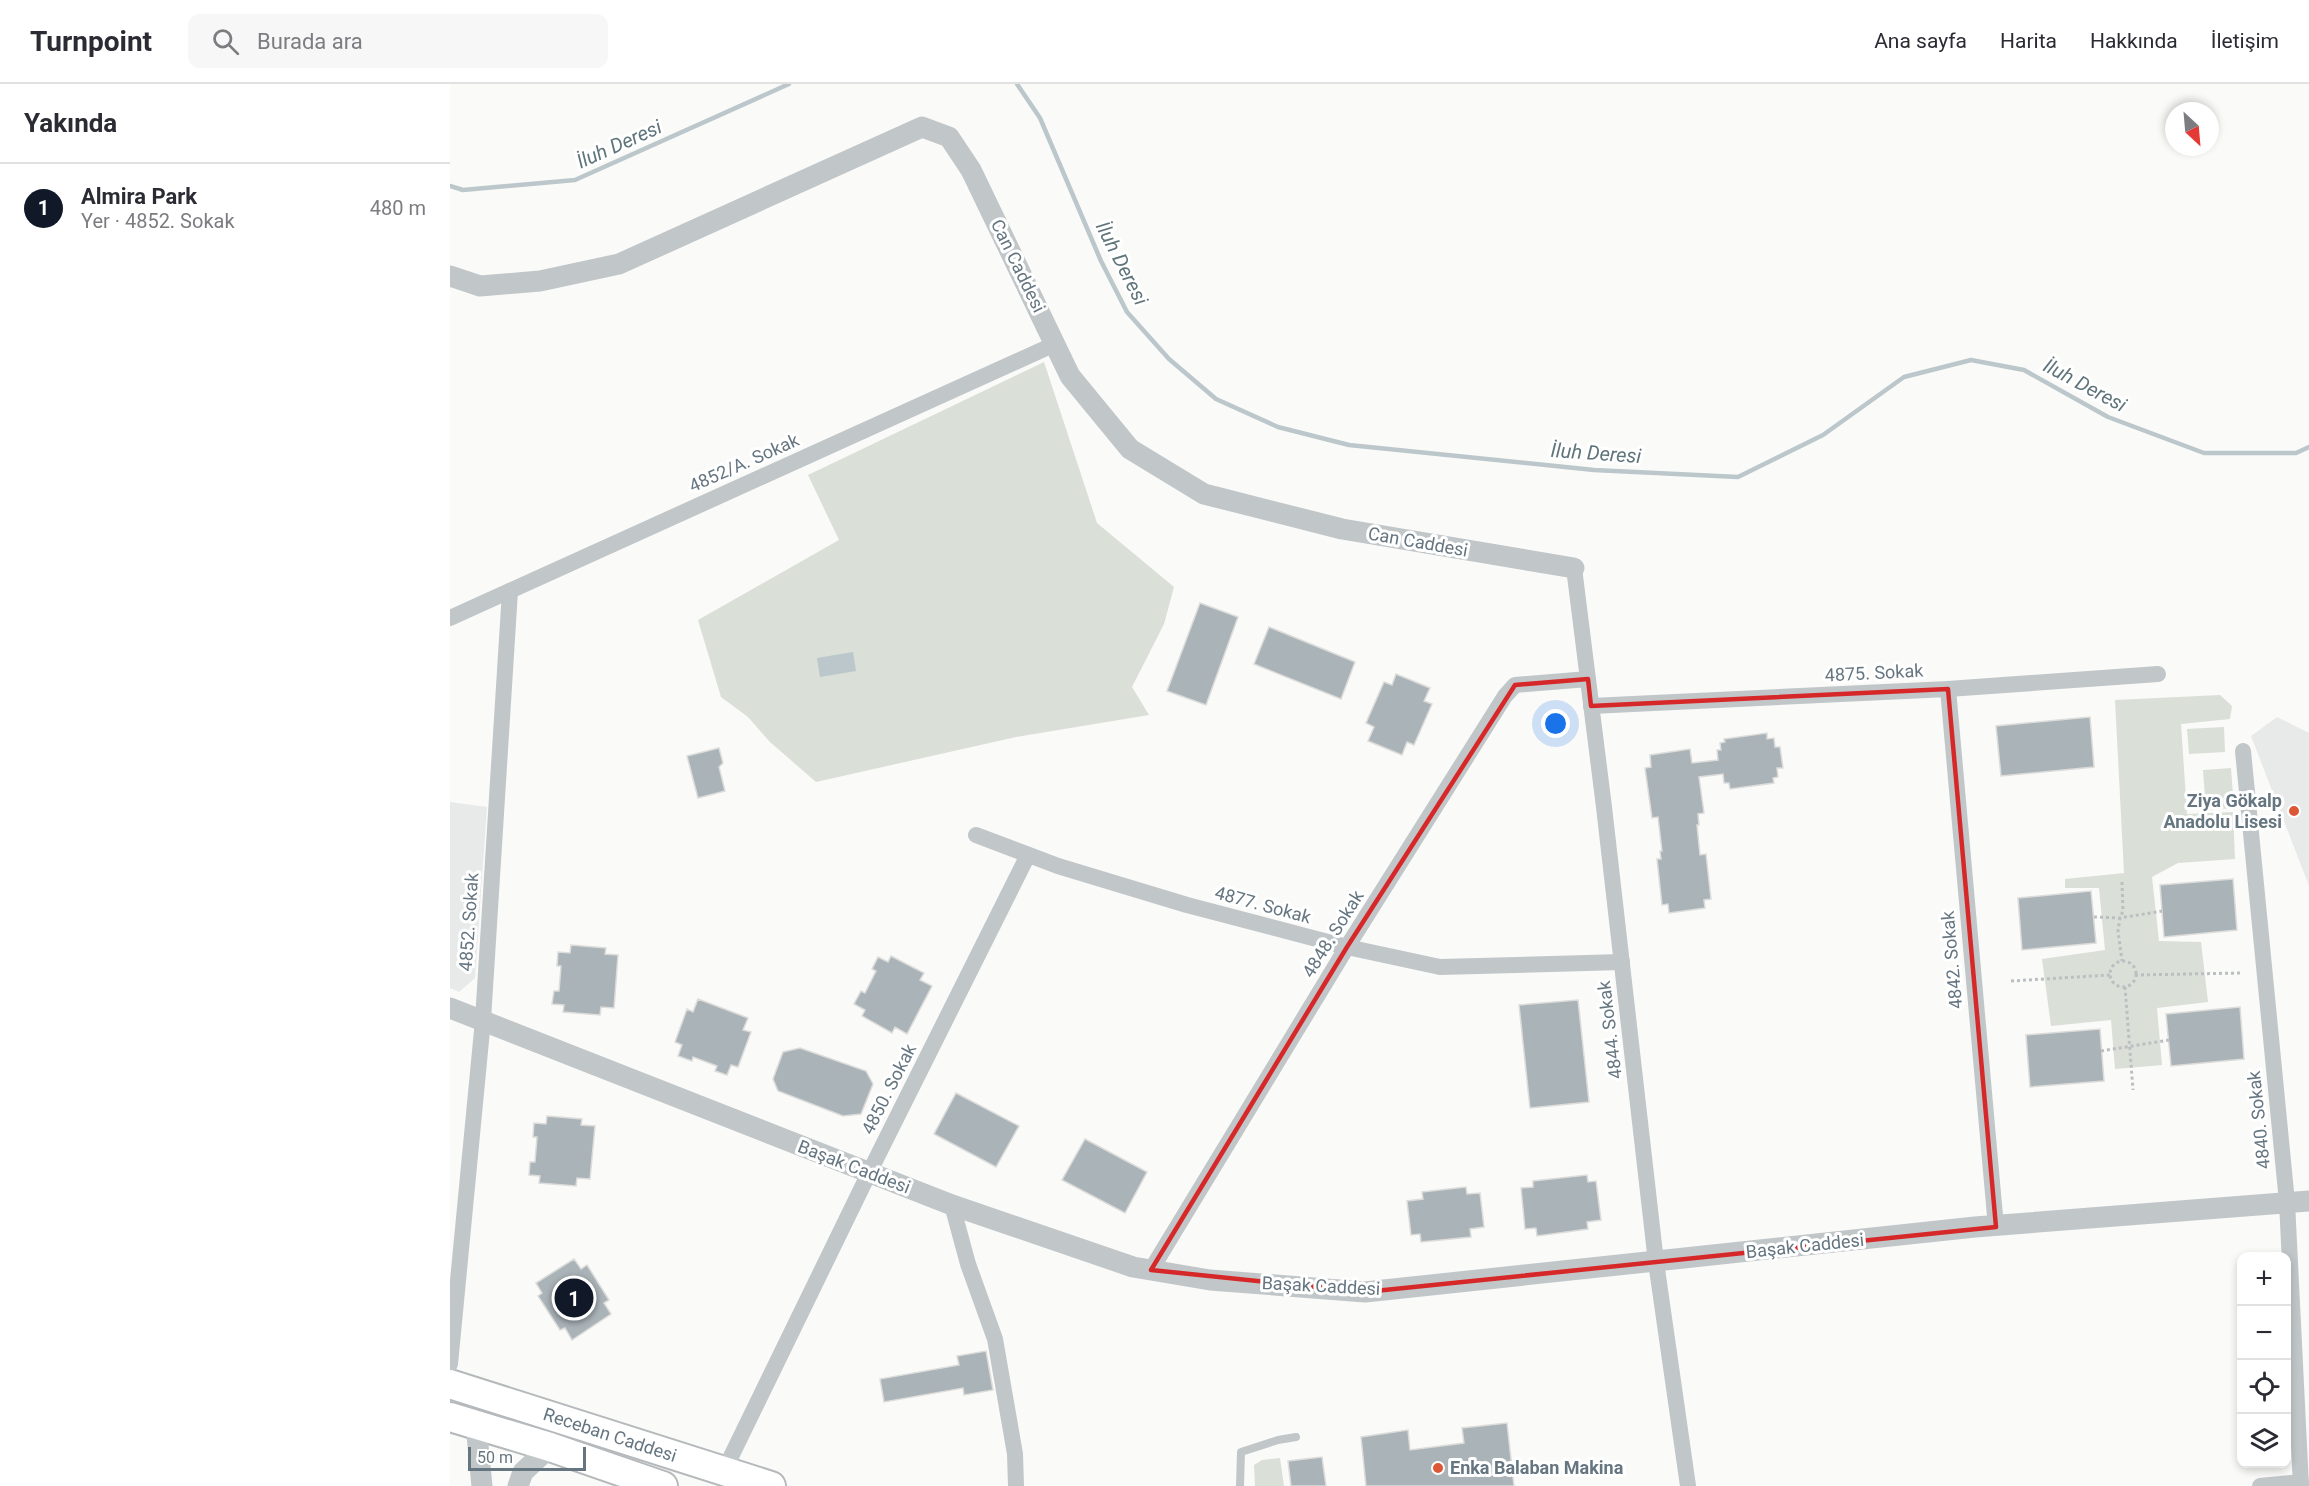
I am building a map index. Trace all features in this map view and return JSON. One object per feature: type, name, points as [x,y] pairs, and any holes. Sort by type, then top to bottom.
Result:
[{"type":"highway","name":"Receban Caddesi","points":[[450,1384],[771,1486]]},
{"type":"highway","name":"Receban Caddesi","points":[[463,1421],[550,1447],[663,1486]]},
{"type":"street","name":"Can Caddesi","points":[[450,276],[480,286],[540,282],[619,264],[922,127],[949,137],[971,170],[1070,376],[1130,449],[1204,494],[1342,530],[1574,568]]},
{"type":"street","name":"4852/A. Sokak","points":[[450,618],[1055,344]]},
{"type":"street","name":"4844. Sokak","points":[[1574,568],[1656,1262],[1688,1486]]},
{"type":"street","name":"4852. Sokak","points":[[450,1364],[483,1020],[510,591]]},
{"type":"street","name":"4875. Sokak","points":[[1591,706],[1948,689],[2158,674]]},
{"type":"street","name":"4848. Sokak","points":[[1151,1270],[1347,947],[1505,696],[1515,685],[1588,679]]},
{"type":"street","name":"4842. Sokak","points":[[1948,689],[1996,1227]]},
{"type":"street","name":"4840. Sokak","points":[[2243,751],[2287,1202],[2301,1484]]},
{"type":"street","name":"4877. Sokak","points":[[976,835],[1028,855],[1187,905],[1347,947],[1440,967],[1622,962]]},
{"type":"street","name":"4850. Sokak","points":[[723,1471],[1028,855]]},
{"type":"street","name":"Başak Caddesi","points":[[450,1008],[952,1205],[1133,1267],[1210,1280],[1365,1292],[1975,1227],[2309,1201]]},
{"type":"street","points":[[952,1205],[968,1264],[995,1339],[1015,1454],[1016,1486]]},
{"type":"street","points":[[463,1421],[482,1486]]},
{"type":"street","points":[[518,1486],[523,1472],[550,1447]]},
{"type":"street","points":[[2260,1486],[2301,1484]]},
{"type":"lane","points":[[1240,1486],[1241,1452],[1278,1440],[1296,1437]]},
{"type":"path","points":[[2122,882],[2123,911],[2118,932],[2122,961]]},
{"type":"path","points":[[2094,917],[2120,918],[2162,911]]},
{"type":"path","points":[[2122,961],[2133,967],[2135,975],[2132,983],[2125,987],[2113,983],[2110,975],[2112,968],[2122,961]]},
{"type":"path","points":[[2135,975],[2241,973]]},
{"type":"path","points":[[2011,981],[2110,975]]},
{"type":"path","points":[[2125,987],[2133,1090]]},
{"type":"path","points":[[2101,1051],[2169,1040]]},
{"type":"highlighted area","points":[[1588,679],[1591,706],[1948,689],[1996,1227],[1365,1292],[1151,1270],[1347,947],[1515,685]]},
{"type":"shaded area","points":[[1044,362],[1097,523],[1174,587],[1164,624],[1132,687],[1149,715],[1016,737],[816,782],[770,742],[748,717],[721,697],[698,620],[839,540],[808,475]]},
{"type":"shaded area","points":[[853,652],[856,671],[820,677],[817,658]]},
{"type":"shaded area","points":[[2220,695],[2232,706],[2230,719],[2181,724],[2187,814],[2233,812],[2235,859],[2178,863],[2152,877],[2159,941],[2201,942],[2208,1002],[2157,1008],[2162,1065],[2115,1069],[2111,1020],[2051,1026],[2042,959],[2105,950],[2099,888],[2065,888],[2065,879],[2124,873],[2115,700]]},
{"type":"shaded area","name":"Ziya Gökalp Anadolu Lisesi","points":[[2277,717],[2309,733],[2309,886],[2251,736]]},
{"type":"shaded area","points":[[2224,727],[2225,752],[2189,754],[2187,729]]},
{"type":"shaded area","points":[[2231,768],[2234,808],[2206,810],[2203,770]]},
{"type":"shaded area","points":[[450,802],[487,807],[475,978],[459,992],[450,988]]},
{"type":"shaded area","points":[[1280,1458],[1284,1486],[1255,1486],[1254,1465],[1262,1460]]},
{"type":"building","points":[[1200,603],[1238,617],[1206,705],[1167,691]]},
{"type":"building","points":[[1269,627],[1355,662],[1341,699],[1254,664]]},
{"type":"building","points":[[1396,674],[1430,688],[1424,701],[1432,704],[1414,745],[1407,742],[1402,755],[1368,741],[1374,727],[1366,723],[1384,682],[1392,685]]},
{"type":"building","points":[[2090,717],[2094,767],[2001,776],[1996,726]]},
{"type":"building","points":[[1767,733],[1767,739],[1774,738],[1775,747],[1780,747],[1783,768],[1777,768],[1778,777],[1773,778],[1774,783],[1730,789],[1729,783],[1724,783],[1723,774],[1699,777],[1704,813],[1698,814],[1699,825],[1697,825],[1700,855],[1706,854],[1711,899],[1704,900],[1705,908],[1669,913],[1668,904],[1662,905],[1657,859],[1661,859],[1660,851],[1662,851],[1658,817],[1652,818],[1645,768],[1651,767],[1650,755],[1690,749],[1692,763],[1718,760],[1717,750],[1721,750],[1720,743],[1725,742],[1724,739]]},
{"type":"building","points":[[719,748],[723,763],[719,767],[725,791],[698,798],[687,756]]},
{"type":"building","points":[[2233,879],[2237,930],[2164,937],[2160,885]]},
{"type":"building","points":[[2091,891],[2096,943],[2022,950],[2018,898]]},
{"type":"building","points":[[571,945],[606,948],[605,954],[618,955],[614,1008],[601,1007],[600,1015],[563,1012],[564,1005],[552,1004],[554,991],[559,991],[561,966],[557,966],[558,952],[570,953]]},
{"type":"building","points":[[891,956],[924,973],[920,980],[932,986],[907,1034],[895,1027],[892,1033],[862,1016],[865,1010],[854,1004],[861,991],[865,993],[876,971],[872,969],[878,957],[888,962]]},
{"type":"building","points":[[698,999],[748,1018],[743,1030],[751,1032],[738,1067],[731,1065],[727,1075],[715,1071],[717,1066],[693,1057],[692,1061],[678,1056],[682,1045],[675,1042],[687,1009],[693,1012]]},
{"type":"building","points":[[1578,1000],[1589,1102],[1530,1108],[1519,1005]]},
{"type":"building","points":[[2240,1007],[2244,1059],[2171,1066],[2166,1014]]},
{"type":"building","points":[[2100,1029],[2104,1081],[2030,1087],[2026,1035]]},
{"type":"building","points":[[800,1048],[866,1071],[873,1084],[861,1114],[843,1116],[778,1091],[773,1079],[783,1052]]},
{"type":"building","points":[[956,1093],[1019,1126],[996,1167],[934,1134]]},
{"type":"building","points":[[547,1116],[582,1119],[581,1125],[595,1126],[590,1179],[577,1178],[576,1186],[539,1183],[540,1176],[529,1175],[530,1162],[535,1162],[537,1137],[533,1137],[534,1123],[546,1124]]},
{"type":"building","points":[[1085,1139],[1147,1172],[1125,1213],[1062,1180]]},
{"type":"building","points":[[1587,1175],[1588,1182],[1596,1181],[1601,1220],[1587,1222],[1588,1229],[1537,1236],[1536,1228],[1525,1229],[1521,1188],[1533,1187],[1533,1181]]},
{"type":"building","points":[[1466,1187],[1467,1194],[1480,1193],[1484,1227],[1470,1229],[1471,1237],[1421,1242],[1420,1234],[1411,1235],[1407,1201],[1423,1199],[1422,1192]]},
{"type":"building","points":[[574,1259],[581,1269],[587,1265],[609,1300],[604,1303],[611,1314],[572,1340],[565,1328],[560,1330],[538,1296],[542,1293],[536,1283]]},
{"type":"building","points":[[986,1351],[993,1390],[964,1395],[963,1388],[884,1402],[880,1379],[959,1365],[957,1356]]},
{"type":"building","name":"Enka Balaban Makina","points":[[1507,1423],[1514,1486],[1366,1486],[1361,1437],[1408,1430],[1410,1450],[1464,1443],[1462,1428]]},
{"type":"building","points":[[1322,1457],[1326,1486],[1291,1486],[1288,1461]]},
{"type":"waterway","name":"İluh Deresi","points":[[450,186],[463,190],[575,180],[789,84]]},
{"type":"waterway","name":"İluh Deresi","points":[[1017,84],[1040,118],[1101,261],[1127,312],[1169,359],[1216,399],[1278,427],[1349,445],[1594,470],[1738,477],[1823,435],[1904,377],[1971,360],[2024,370],[2108,417],[2204,453],[2296,453],[2309,447]]},
{"type":"place","name":"Ziya Gökalp Anadolu Lisesi","points":[[2294,811]]},
{"type":"place","name":"Almira Park","points":[[574,1298]]},
{"type":"place","name":"Enka Balaban Makina","points":[[1438,1468]]}]
